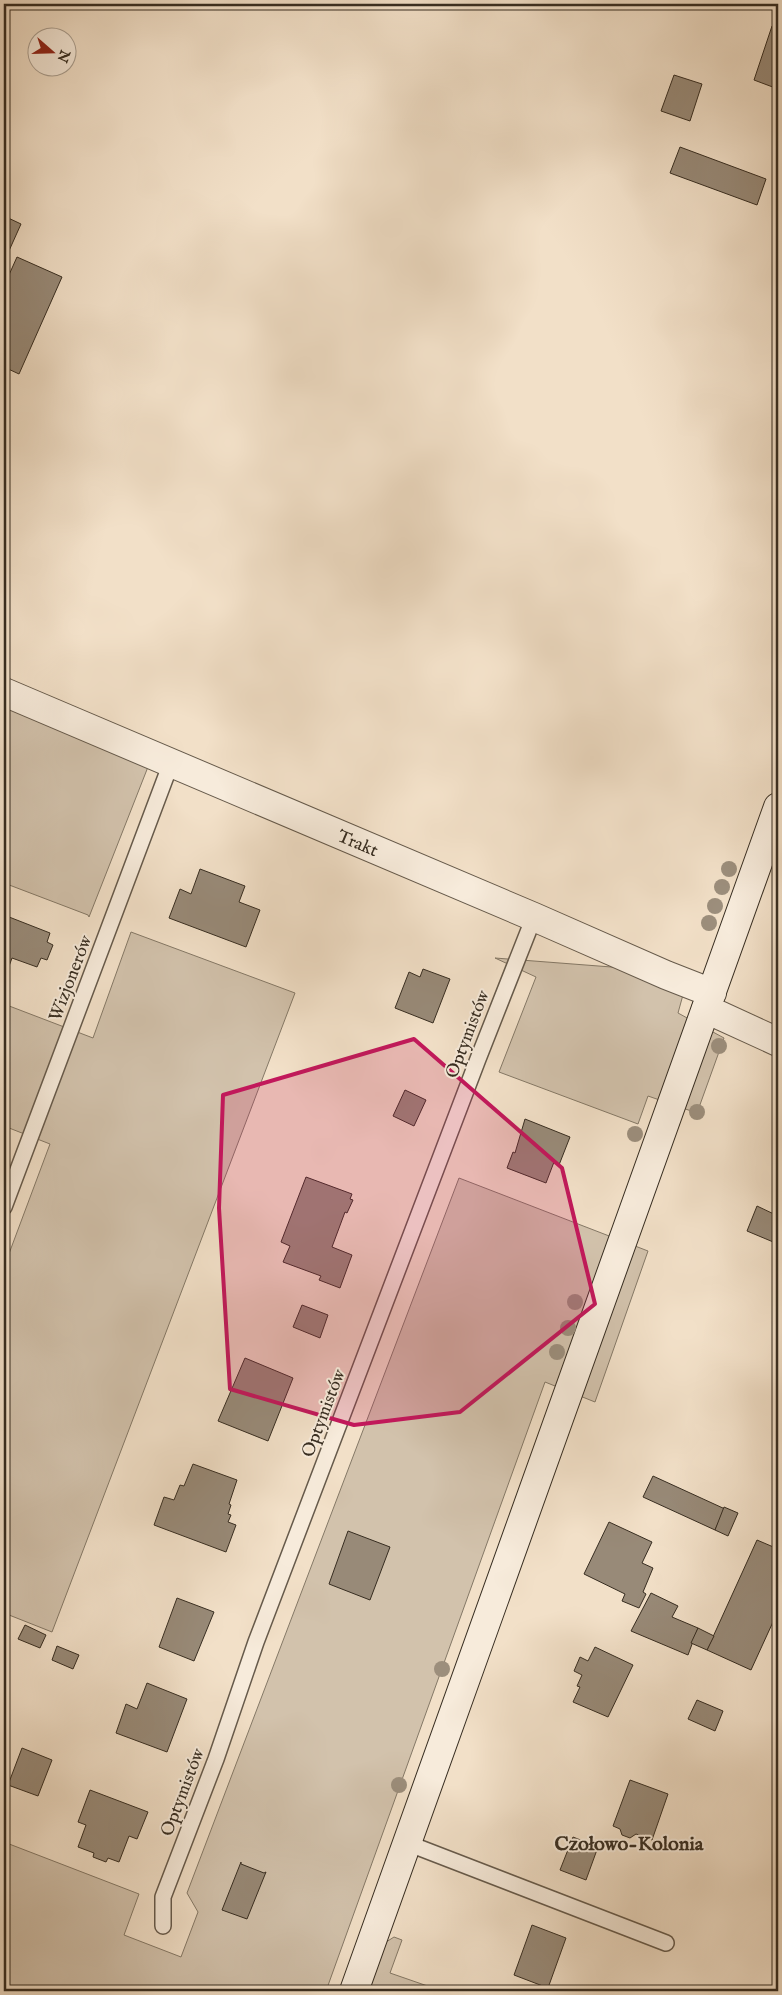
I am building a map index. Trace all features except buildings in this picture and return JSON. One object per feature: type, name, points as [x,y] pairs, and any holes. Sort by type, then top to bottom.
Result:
[{"type":"street","name":"Trakt","points":[[4,692],[666,975],[778,1042]]},
{"type":"street","points":[[354,1991],[778,807]]},
{"type":"lane","name":"Wizjonerów","points":[[4,1207],[171,763]]},
{"type":"lane","name":"Optymistów","points":[[163,1926],[163,1897],[216,1759],[256,1642],[534,917]]},
{"type":"lane","points":[[407,1843],[666,1943]]},
{"type":"highlighted area","points":[[414,1039],[562,1168],[595,1304],[460,1412],[354,1425],[230,1389],[219,1208],[223,1095]]},
{"type":"shaded area","points":[[4,677],[157,744],[89,917],[4,883]]},
{"type":"shaded area","points":[[131,932],[295,993],[52,1632],[4,1613],[4,1267],[50,1144],[4,1126],[4,1004],[93,1038]]},
{"type":"shaded area","points":[[495,958],[689,973],[678,1013],[724,1038],[697,1113],[648,1096],[638,1124],[499,1072],[536,977]]},
{"type":"shaded area","points":[[459,1178],[648,1251],[595,1402],[545,1382],[326,1991],[4,1991],[4,1842],[139,1894],[124,1935],[181,1957],[198,1912],[187,1893]]},
{"type":"shaded area","points":[[394,1937],[402,1940],[390,1973],[442,1991],[366,1991],[383,1944]]},
{"type":"district","name":"Czołowo-Kolonia","points":[[629,1843]]}]
